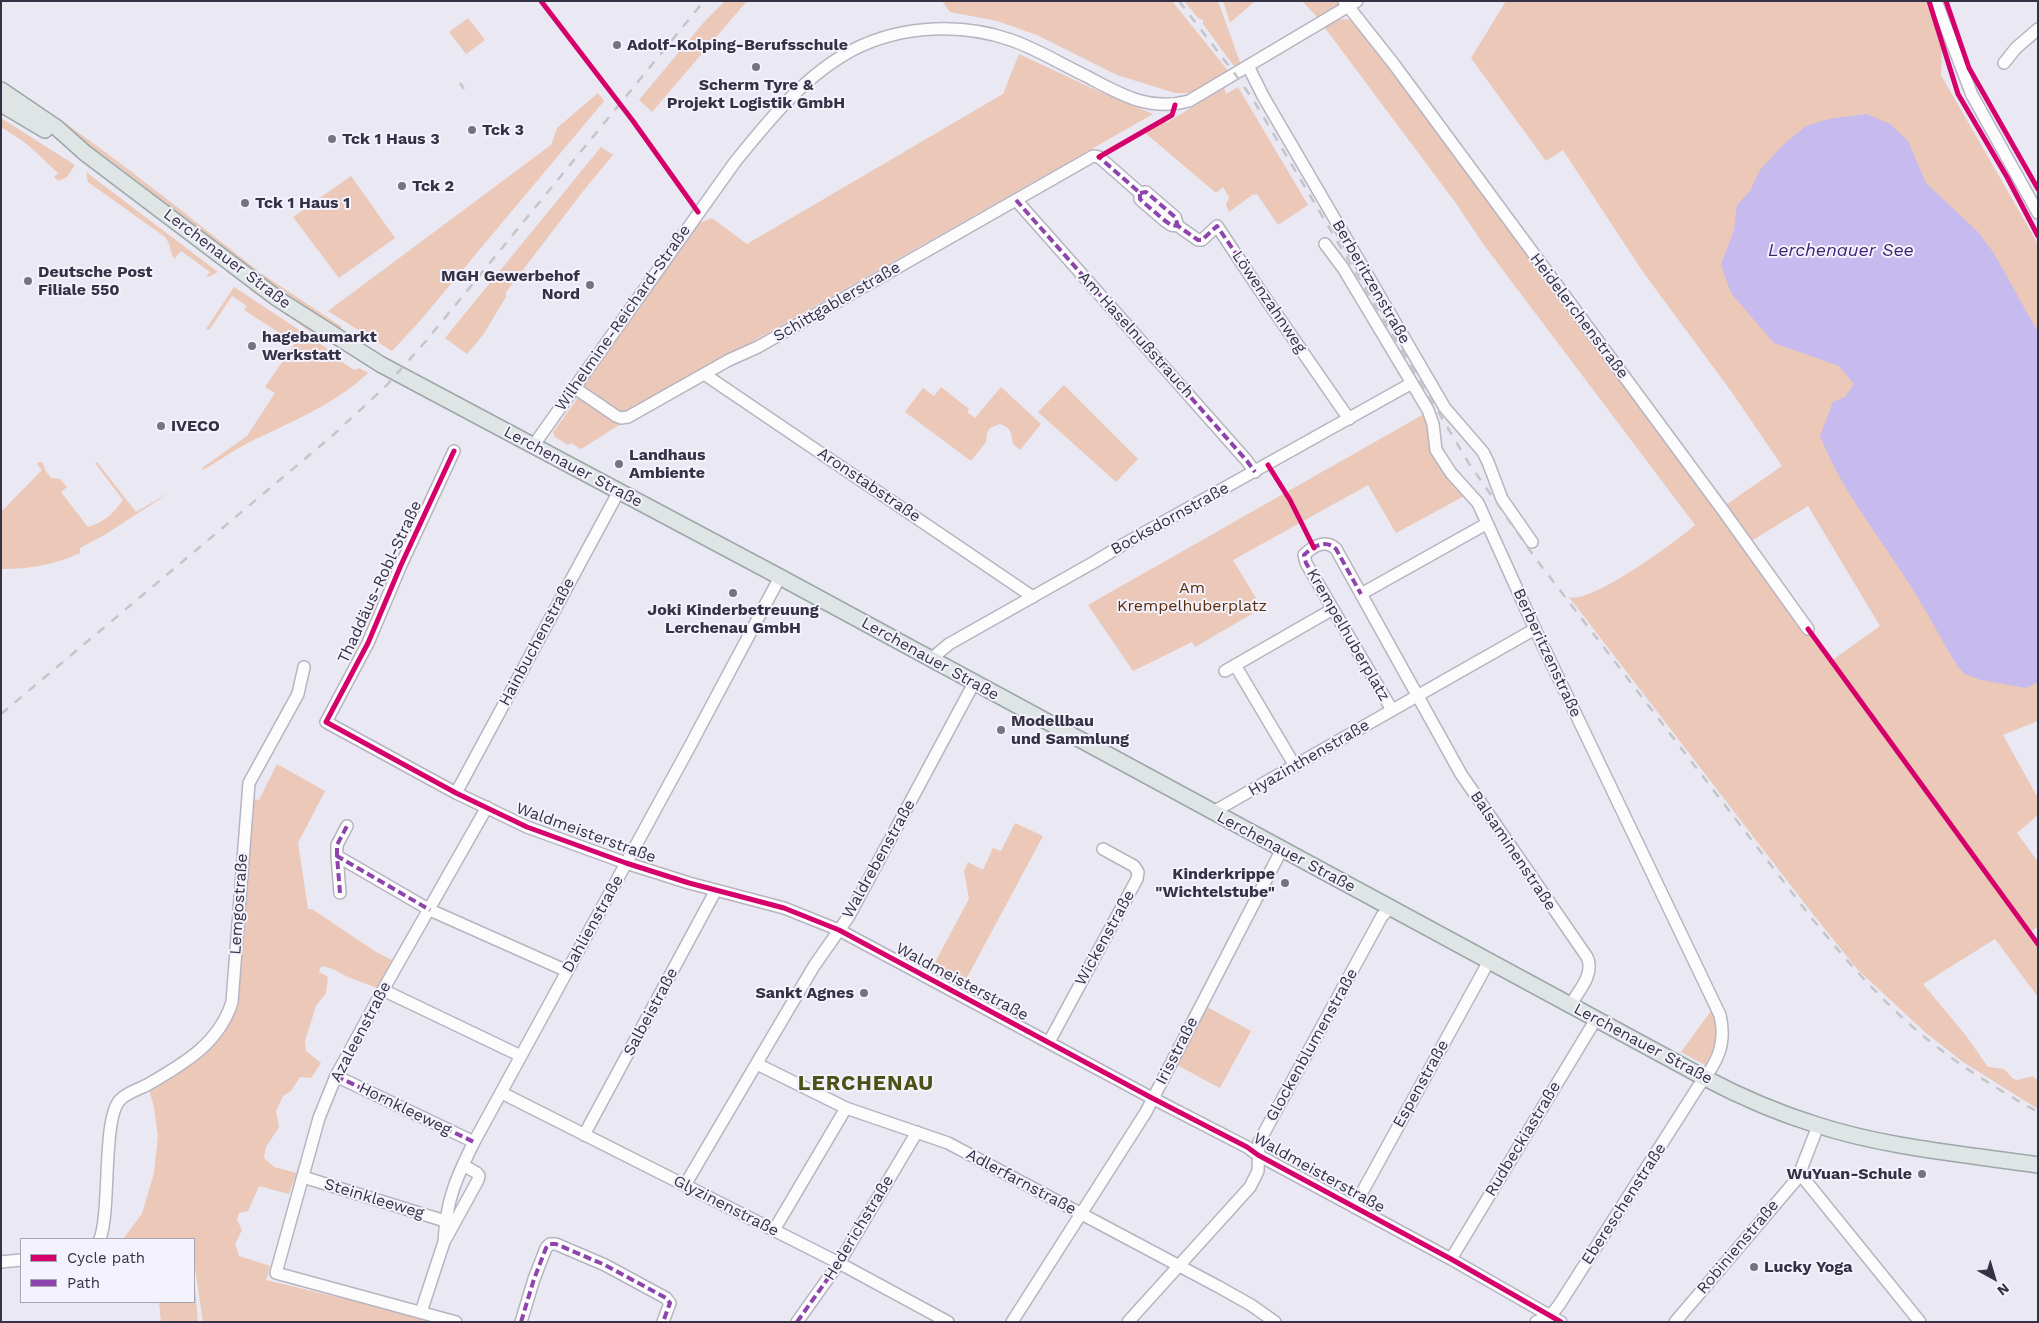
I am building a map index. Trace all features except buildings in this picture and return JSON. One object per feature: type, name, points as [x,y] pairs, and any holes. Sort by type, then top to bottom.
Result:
[{"type":"main road","name":"Lerchenauer Straße","points":[[1,90],[57,128],[85,153],[119,176],[278,299],[380,364],[780,577],[1705,1078],[1750,1100],[1818,1126],[1894,1143],[2038,1165]]},
{"type":"main road","name":"Lerchenauer Straße","points":[[1,104],[64,143],[85,153]]},
{"type":"street","points":[[1936,1],[1970,90],[2038,213]]},
{"type":"street","name":"Wilhelmine-Reichard-Straße","points":[[533,446],[735,162],[762,129],[804,85],[844,54],[883,37],[924,29],[972,30],[1022,44],[1128,98],[1161,106],[1175,105],[1189,101],[1349,3]]},
{"type":"street","name":"Heidelerchenstraße","points":[[1349,3],[1361,22],[1808,628]]},
{"type":"street","points":[[2004,63],[2016,48],[2038,29]]},
{"type":"street","name":"Berberitzenstraße","points":[[1248,66],[1263,96],[1440,400],[1483,452],[1502,499],[1532,542]]},
{"type":"street","name":"Schittgablerstraße","points":[[575,388],[621,418],[628,417],[728,360],[758,347],[1093,156],[1099,157]]},
{"type":"street","name":"Löwenzahnweg","points":[[1099,157],[1140,193],[1140,199],[1164,220],[1178,226],[1198,240],[1202,240],[1217,226],[1219,228],[1259,290],[1349,419]]},
{"type":"street","name":"Am Haselnußstrauch","points":[[1016,200],[1255,472]]},
{"type":"street","name":"Berberitzenstraße","points":[[1325,244],[1343,268],[1428,410],[1433,424],[1436,450],[1451,473],[1478,503],[1486,524],[1720,1015],[1724,1029],[1720,1052],[1705,1078]]},
{"type":"street","name":"Aronstabstraße","points":[[704,374],[1033,597]]},
{"type":"street","name":"Bocksdornstraße","points":[[931,659],[949,644],[1412,383]]},
{"type":"street","name":"Thaddäus-Robl-Straße","points":[[326,722],[368,643],[401,564],[454,451]]},
{"type":"street","name":"Hainbuchenstraße","points":[[456,792],[619,491]]},
{"type":"street","points":[[1361,594],[1486,524]]},
{"type":"street","name":"Krempelhuberplatz","points":[[1392,710],[1306,563],[1304,556],[1314,548],[1324,543],[1331,544],[1418,696]]},
{"type":"street","name":"Dahlienstraße","points":[[444,1242],[445,1221],[452,1188],[474,1142],[780,577]]},
{"type":"street","points":[[1225,672],[1333,610]]},
{"type":"street","name":"Hyazinthenstraße","points":[[1213,812],[1536,628]]},
{"type":"street","points":[[1235,665],[1294,766]]},
{"type":"street","name":"Lemgostraße","points":[[100,1238],[106,1206],[112,1121],[120,1100],[174,1069],[200,1051],[217,1033],[227,1017],[232,1002],[249,782],[298,694],[304,667]]},
{"type":"street","name":"Waldrebenstraße","points":[[686,1185],[814,966],[854,907],[974,683]]},
{"type":"street","name":"Balsaminenstraße","points":[[1418,696],[1473,793],[1590,963],[1589,972],[1570,1005]]},
{"type":"street","name":"Waldmeisterstraße","points":[[326,722],[456,792],[527,827],[626,863],[784,908],[838,930],[1246,1147],[1556,1318]]},
{"type":"street","name":"Azaleenstraße","points":[[421,1312],[276,1273],[319,1118],[336,1076],[487,808]]},
{"type":"street","points":[[340,893],[336,845],[347,826]]},
{"type":"street","name":"Wickenstraße","points":[[1048,1042],[1137,879],[1138,872],[1134,866],[1103,849]]},
{"type":"street","name":"Irisstraße","points":[[1012,1322],[1146,1112],[1282,849]]},
{"type":"street","points":[[337,856],[430,910],[567,971]]},
{"type":"street","name":"Salbeistraße","points":[[584,1134],[716,890]]},
{"type":"street","name":"Glockenblumenstraße","points":[[1128,1322],[1250,1187],[1258,1172],[1259,1142],[1382,916],[1390,908]]},
{"type":"street","name":"Espenstraße","points":[[1354,1207],[1489,961]]},
{"type":"street","points":[[383,990],[521,1056]]},
{"type":"street","name":"Rudbeckiastraße","points":[[1451,1260],[1596,1019]]},
{"type":"street","name":"Adlerfarnstraße","points":[[757,1064],[846,1108],[948,1143],[1178,1265],[1251,1305],[1275,1322]]},
{"type":"street","name":"Hornkleeweg","points":[[336,1076],[474,1142]]},
{"type":"street","name":"Ebereschenstraße","points":[[1556,1318],[1705,1078]]},
{"type":"street","name":"Glyzinenstraße","points":[[502,1093],[839,1263],[948,1322]]},
{"type":"street","points":[[774,1230],[846,1108]]},
{"type":"street","points":[[1818,1126],[1802,1167],[1802,1174],[1920,1322]]},
{"type":"street","name":"Hederichstraße","points":[[797,1322],[839,1263],[916,1132]]},
{"type":"street","name":"Dahlienstraße","points":[[421,1312],[444,1242],[479,1176],[463,1165]]},
{"type":"street","name":"Robinienstraße","points":[[1675,1322],[1802,1174]]},
{"type":"street","name":"Steinkleeweg","points":[[303,1176],[445,1221]]},
{"type":"street","points":[[521,1322],[546,1248],[550,1244],[556,1244],[622,1273],[666,1298],[670,1303],[670,1308],[662,1322]]},
{"type":"street","points":[[1,1262],[20,1260]]},
{"type":"street","points":[[421,1312],[456,1322]]},
{"type":"street","points":[[1536,1322],[1556,1318]]},
{"type":"green space","points":[[725,1],[747,1],[652,112],[639,100],[705,21]]},
{"type":"green space","points":[[942,1],[1172,1],[1229,72],[1203,88],[1188,93],[1175,93],[1117,75],[1037,35],[997,21],[950,12]]},
{"type":"green space","points":[[1184,1],[1218,1],[1241,65],[1236,69],[1203,24],[1203,20],[1198,18]]},
{"type":"green space","points":[[1223,1],[1255,1],[1230,23]]},
{"type":"green space","points":[[1302,1],[1338,1],[1338,6],[1318,18]]},
{"type":"green space","points":[[1506,1],[1926,1],[1929,6],[1942,43],[1941,75],[2038,244],[2038,721],[2003,735],[2038,798],[2038,815],[2017,833],[2038,862],[2038,927],[2028,933],[2038,946],[2038,997],[1995,939],[1923,984],[1967,1037],[1988,1067],[2004,1069],[2013,1079],[2017,1080],[2033,1076],[2038,1081],[2038,1109],[1963,1062],[1926,1033],[1857,969],[1569,597],[1580,597],[1613,582],[1653,557],[1695,525],[1484,245],[1455,202],[1325,28],[1333,23],[1343,19],[1356,22],[1720,509],[1782,466],[1731,391],[1643,272],[1563,150],[1546,161],[1471,58]],"holes":[[[1808,506],[1880,626],[1831,661],[1745,545]]]},
{"type":"green space","points":[[468,18],[485,40],[466,54],[449,32]]},
{"type":"green space","points":[[1019,54],[1153,114],[660,394],[621,424],[581,449],[571,443],[568,445],[555,437],[553,432],[575,402],[586,382],[699,223],[712,218],[747,244],[1003,94]]},
{"type":"green space","points":[[1,80],[132,172],[257,270],[256,272],[111,161],[1,83]]},
{"type":"green space","points":[[1238,87],[1308,205],[1278,225],[1257,194],[1252,195],[1229,212],[1226,205],[1229,197],[1223,187],[1216,193],[1143,131],[1164,120],[1166,123],[1224,88],[1226,94]]},
{"type":"green space","points":[[598,93],[604,101],[419,322],[392,351],[328,311],[551,145],[557,128]]},
{"type":"green space","points":[[1,118],[75,165],[67,177],[58,181],[54,177],[58,173],[27,144],[1,127]]},
{"type":"green space","points":[[601,147],[613,155],[506,292],[506,297],[483,335],[467,354],[445,338]]},
{"type":"green space","points":[[86,172],[218,272],[206,278],[210,272],[181,251],[174,259],[165,237],[88,182]]},
{"type":"green space","points":[[351,176],[395,238],[339,278],[293,217]]},
{"type":"green space","points":[[262,274],[342,327],[340,329],[260,276]]},
{"type":"green space","points":[[234,287],[334,353],[336,358],[354,370],[359,368],[368,373],[354,385],[325,404],[246,444],[203,470],[202,468],[247,436],[275,393],[265,387],[295,343],[244,310],[247,306],[232,296],[209,330],[206,329]]},
{"type":"green space","points":[[251,288],[329,341],[327,343],[250,290]]},
{"type":"green space","points":[[1064,385],[1138,459],[1116,482],[1038,412]]},
{"type":"green space","points":[[941,387],[969,409],[967,412],[975,418],[1001,387],[1041,424],[1020,450],[1013,444],[1007,427],[1000,424],[990,428],[987,433],[986,442],[971,461],[905,412],[923,388],[934,396]]},
{"type":"green space","name":"Am Krempelhuberplatz","points":[[1431,410],[1437,449],[1468,494],[1396,533],[1368,485],[1233,560],[1262,608],[1195,647],[1192,642],[1133,671],[1088,605]]},
{"type":"green space","points":[[39,462],[43,463],[45,470],[51,478],[60,479],[67,487],[61,492],[88,527],[108,517],[123,500],[95,463],[97,462],[136,512],[172,491],[106,534],[80,548],[80,553],[61,561],[41,566],[1,569],[1,512],[42,470],[37,464]]},
{"type":"green space","points":[[277,764],[325,791],[298,843],[308,909],[312,909],[376,952],[392,960],[377,988],[333,969],[323,966],[320,968],[319,972],[328,977],[326,993],[316,1006],[305,1041],[306,1051],[321,1063],[311,1078],[300,1077],[291,1091],[283,1096],[276,1111],[279,1127],[266,1147],[264,1158],[274,1167],[297,1173],[289,1194],[259,1186],[248,1211],[239,1213],[237,1220],[242,1230],[235,1244],[239,1256],[270,1266],[266,1280],[441,1322],[203,1322],[195,1268],[195,1238],[124,1238],[142,1214],[154,1173],[158,1136],[154,1107],[149,1090],[189,1064],[212,1044],[231,1018],[237,1003],[251,817],[254,799],[259,800]]},
{"type":"green space","points":[[1015,823],[1043,836],[963,985],[932,968],[969,899],[964,871],[968,862],[983,870],[993,848],[1001,851]]},
{"type":"green space","points":[[1207,1007],[1251,1031],[1220,1088],[1175,1064]]},
{"type":"green space","points":[[1711,1011],[1716,1026],[1716,1039],[1705,1065],[1681,1052]]},
{"type":"green space","points":[[195,1289],[198,1322],[161,1322],[159,1303],[195,1303]]},
{"type":"water","name":"Lerchenauer See","points":[[1867,114],[1890,124],[1908,141],[1926,183],[1978,232],[1993,252],[2038,332],[2038,682],[2026,688],[1981,680],[1965,674],[1958,667],[1915,593],[1839,476],[1820,436],[1833,402],[1845,397],[1854,384],[1839,366],[1774,343],[1731,293],[1721,265],[1734,230],[1737,205],[1750,191],[1760,170],[1784,144],[1806,126],[1828,119]]},
{"type":"railway","points":[[1,714],[332,436],[385,387],[426,341],[704,1]]},
{"type":"railway","points":[[1179,1],[1254,101],[1468,462],[1536,559],[1810,916],[1868,983],[1921,1034],[1969,1070],[2038,1112]]},
{"type":"railway","points":[[460,83],[464,89]]},
{"type":"marked path","points":[[1103,155],[1099,157],[1140,193],[1140,199],[1164,220],[1171,225],[1178,226],[1198,240],[1202,240],[1217,226],[1239,258]]},
{"type":"marked path","points":[[1140,193],[1146,192],[1175,217],[1178,226]]},
{"type":"marked path","points":[[1016,200],[1255,472]]},
{"type":"marked path","points":[[1333,609],[1306,563],[1304,555],[1311,549],[1324,544],[1328,544],[1336,549],[1361,594]]},
{"type":"marked path","points":[[337,856],[337,845],[347,826]]},
{"type":"marked path","points":[[340,893],[337,856],[430,910]]},
{"type":"marked path","points":[[336,1076],[474,1142]]},
{"type":"marked path","points":[[521,1322],[534,1279],[546,1248],[550,1244],[556,1244],[605,1265],[666,1298],[670,1303],[663,1322]]},
{"type":"marked path","points":[[797,1322],[839,1263]]},
{"type":"cycle path","points":[[541,1],[633,121],[698,212]]},
{"type":"cycle path","points":[[1929,1],[1958,94],[2007,177],[2038,236]]},
{"type":"cycle path","points":[[1946,1],[1969,68],[2038,189]]},
{"type":"cycle path","points":[[1099,157],[1172,115],[1175,105]]},
{"type":"cycle path","points":[[454,451],[401,565],[368,643],[326,722],[456,793],[527,827],[626,863],[689,883],[784,908],[839,930],[1247,1147],[1258,1155],[1451,1259],[1561,1322]]},
{"type":"cycle path","points":[[1268,465],[1290,500],[1314,548]]},
{"type":"cycle path","points":[[1808,629],[2038,944]]},
{"type":"place","name":"Adolf-Kolping-Berufsschule","points":[[617,45]]},
{"type":"place","name":"Scherm Tyre & Projekt Logistik GmbH","points":[[756,67]]},
{"type":"place","name":"Tck 3","points":[[472,130]]},
{"type":"place","name":"Tck 1 Haus 3","points":[[332,139]]},
{"type":"place","name":"Tck 2","points":[[402,186]]},
{"type":"place","name":"Tck 1 Haus 1","points":[[245,203]]},
{"type":"place","name":"Deutsche Post Filiale 550","points":[[28,281]]},
{"type":"place","name":"MGH Gewerbehof Nord","points":[[590,285]]},
{"type":"place","name":"hagebaumarkt Werkstatt","points":[[252,346]]},
{"type":"place","name":"IVECO","points":[[161,426]]},
{"type":"place","name":"Landhaus Ambiente","points":[[619,464]]},
{"type":"place","name":"Joki Kinderbetreuung Lerchenau GmbH","points":[[733,593]]},
{"type":"place","name":"Modellbau und Sammlung","points":[[1001,730]]},
{"type":"place","name":"Kinderkrippe \"Wichtelstube\"","points":[[1285,883]]},
{"type":"place","name":"Sankt Agnes","points":[[864,993]]},
{"type":"place","name":"WuYuan-Schule","points":[[1922,1174]]},
{"type":"place","name":"Lucky Yoga","points":[[1754,1267]]},
{"type":"district","name":"LERCHENAU","points":[[866,1084]]}]
